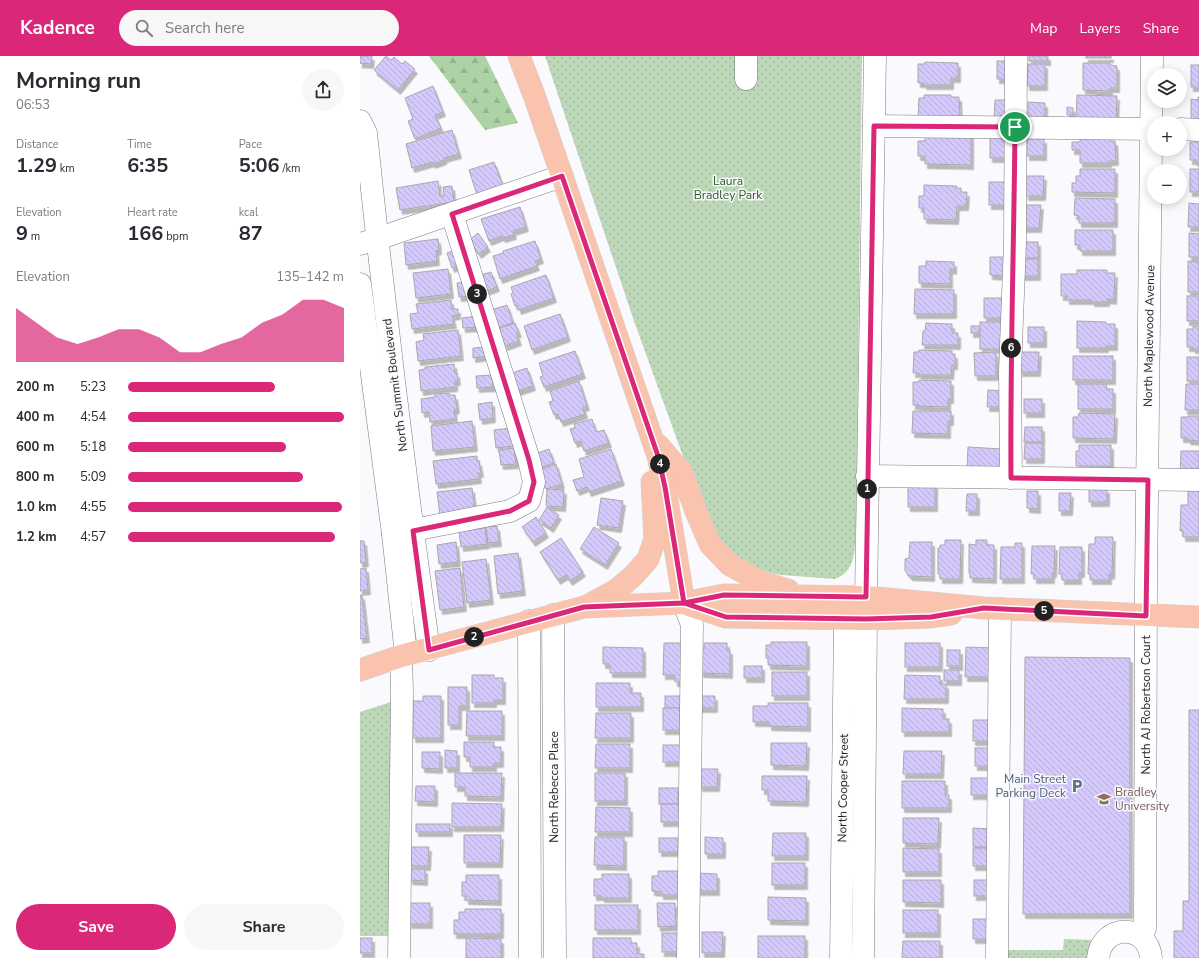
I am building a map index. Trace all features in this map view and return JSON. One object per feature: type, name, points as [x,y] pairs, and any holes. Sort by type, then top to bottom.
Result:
[{"type":"main road","points":[[519,56],[534,94],[653,439],[665,487],[684,603]]},
{"type":"main road","points":[[653,439],[682,474],[710,544],[730,565],[761,582],[811,597]]},
{"type":"main road","points":[[584,607],[618,589],[634,575],[648,559],[655,539],[651,455],[653,439]]},
{"type":"main road","points":[[360,670],[403,656],[584,607],[684,603],[724,595],[866,597],[992,609],[1199,617]]},
{"type":"main road","points":[[684,603],[726,617],[855,619],[931,617],[992,609]]},
{"type":"street","points":[[746,56],[746,79]]},
{"type":"street","points":[[866,597],[875,56]]},
{"type":"street","points":[[1011,478],[1010,371],[1014,243],[1016,56]]},
{"type":"street","name":"North Maplewood Avenue","points":[[1152,56],[1152,116]]},
{"type":"street","name":"North Summit Boulevard","points":[[360,121],[366,133],[369,242],[403,532],[399,958]]},
{"type":"street","points":[[874,126],[1147,129]]},
{"type":"street","points":[[1187,130],[1199,130]]},
{"type":"street","name":"North Maplewood Avenue","points":[[1146,616],[1152,156]]},
{"type":"street","points":[[369,242],[562,176]]},
{"type":"street","points":[[403,532],[510,511],[529,501],[534,482],[529,460],[452,214]]},
{"type":"street","name":"North Summit Boulevard","points":[[360,284],[403,532],[429,650]]},
{"type":"street","points":[[867,476],[1199,480]]},
{"type":"street","points":[[684,603],[692,625],[688,958]]},
{"type":"street","points":[[992,609],[998,958]]},
{"type":"street","name":"North Rebecca Place","points":[[553,615],[555,958]]},
{"type":"street","name":"North AJ Robertson Court","points":[[1140,936],[1145,929],[1146,616]]},
{"type":"street","name":"North Cooper Street","points":[[841,958],[855,619]]},
{"type":"street","name":"North Cooper Street","points":[[855,619],[863,958]]},
{"type":"street","name":"North Rebecca Place","points":[[529,621],[530,958]]},
{"type":"street","points":[[1098,958],[1102,943],[1108,937],[1124,931],[1133,932],[1140,936],[1147,943],[1151,958]]},
{"type":"green space","points":[[429,56],[485,56],[518,123],[485,130]]},
{"type":"green space","name":"Laura Bradley Park","points":[[545,56],[862,56],[855,549],[848,570],[835,579],[770,573],[741,563],[709,528],[634,321]]},
{"type":"green space","points":[[394,701],[393,936],[360,936],[360,712]]},
{"type":"green space","points":[[1064,939],[1096,940],[1090,958],[1007,958],[1007,950],[1063,950]]},
{"type":"building","points":[[360,56],[372,56],[371,64],[360,63]]},
{"type":"building","points":[[386,56],[391,60],[394,57],[402,64],[405,61],[415,69],[398,90],[374,70]]},
{"type":"building","points":[[1029,56],[1048,56],[1048,61],[1029,61]]},
{"type":"building","points":[[1086,56],[1111,56],[1111,58],[1086,58]]},
{"type":"building","points":[[997,61],[1011,61],[1011,79],[997,79]]},
{"type":"building","points":[[925,62],[958,63],[958,78],[951,78],[951,85],[924,85],[924,83],[918,83],[918,64],[925,64]]},
{"type":"building","points":[[1083,63],[1110,63],[1110,65],[1117,66],[1117,88],[1110,88],[1110,91],[1083,90]]},
{"type":"building","points":[[1028,64],[1045,64],[1045,86],[1027,86]]},
{"type":"building","points":[[1191,65],[1199,65],[1199,87],[1191,87]]},
{"type":"building","points":[[433,86],[443,112],[435,115],[441,128],[415,139],[408,121],[413,119],[405,98]]},
{"type":"building","points":[[924,95],[951,95],[951,97],[959,97],[960,117],[918,117],[919,98],[924,98]]},
{"type":"building","points":[[1077,95],[1117,96],[1116,121],[1076,120]]},
{"type":"building","points":[[1198,97],[1199,125],[1191,123],[1191,99],[1198,100]]},
{"type":"building","points":[[995,100],[1010,100],[1010,122],[994,122]]},
{"type":"building","points":[[1028,102],[1045,103],[1045,121],[1028,121]]},
{"type":"building","points":[[1067,107],[1073,108],[1073,115],[1067,115]]},
{"type":"building","points":[[452,130],[459,154],[444,158],[444,160],[433,164],[433,162],[412,168],[406,144]]},
{"type":"building","points":[[925,133],[971,134],[971,165],[925,164],[925,156],[918,156],[918,141],[925,141]]},
{"type":"building","points":[[990,137],[1007,137],[1006,158],[990,158]]},
{"type":"building","points":[[1027,139],[1044,139],[1044,156],[1027,156]]},
{"type":"building","points":[[1080,139],[1109,139],[1109,141],[1115,141],[1116,161],[1109,161],[1109,163],[1080,163],[1080,150],[1072,150],[1072,142],[1080,142]]},
{"type":"building","points":[[1196,140],[1199,140],[1199,162],[1190,160],[1190,142],[1196,142]]},
{"type":"building","points":[[494,162],[503,186],[477,195],[469,170]]},
{"type":"building","points":[[1080,169],[1115,169],[1115,193],[1072,192],[1072,183],[1076,183],[1076,176],[1080,176]]},
{"type":"building","points":[[1190,169],[1199,169],[1199,192],[1190,192]]},
{"type":"building","points":[[1026,176],[1044,176],[1043,196],[1026,196]]},
{"type":"building","points":[[438,181],[440,196],[444,196],[443,187],[452,186],[454,202],[400,210],[396,188]]},
{"type":"building","points":[[989,182],[1010,182],[1009,205],[989,205]]},
{"type":"building","points":[[924,185],[957,186],[956,188],[961,188],[961,192],[967,192],[966,206],[957,206],[956,220],[924,219],[924,208],[919,208],[919,196],[924,196]]},
{"type":"building","points":[[1075,198],[1115,199],[1115,223],[1079,223],[1079,216],[1074,215]]},
{"type":"building","points":[[1189,203],[1199,204],[1199,227],[1188,227]]},
{"type":"building","points":[[1023,205],[1041,205],[1039,228],[1021,228]]},
{"type":"building","points":[[520,207],[526,227],[513,231],[514,235],[503,238],[502,236],[489,241],[481,219]]},
{"type":"building","points":[[1075,230],[1113,230],[1113,251],[1080,251],[1080,245],[1075,245]]},
{"type":"building","points":[[478,233],[488,247],[479,254],[469,240]]},
{"type":"building","points":[[1189,233],[1199,234],[1199,257],[1189,257]]},
{"type":"building","points":[[438,239],[439,250],[436,251],[437,261],[406,265],[404,243]]},
{"type":"building","points":[[535,241],[541,259],[535,261],[537,266],[500,279],[493,256],[503,253],[503,251]]},
{"type":"building","points":[[1023,242],[1038,242],[1038,258],[1023,258]]},
{"type":"building","points":[[458,249],[463,264],[452,268],[447,253]]},
{"type":"building","points":[[990,257],[1008,257],[1008,276],[990,275]]},
{"type":"building","points":[[1021,259],[1038,259],[1038,276],[1020,276]]},
{"type":"building","points":[[926,261],[954,262],[954,270],[950,269],[950,284],[919,283],[919,266],[926,266]]},
{"type":"building","points":[[1188,261],[1199,262],[1199,292],[1188,292]]},
{"type":"building","points":[[448,269],[451,294],[416,298],[413,273]]},
{"type":"building","points":[[1077,270],[1107,270],[1107,273],[1115,273],[1114,300],[1107,299],[1107,302],[1092,302],[1092,300],[1067,300],[1067,296],[1061,296],[1061,274],[1077,274]]},
{"type":"building","points":[[491,272],[497,287],[486,291],[480,275]]},
{"type":"building","points":[[546,275],[554,298],[519,310],[517,305],[515,306],[511,294],[513,293],[511,287]]},
{"type":"building","points":[[468,282],[470,296],[459,297],[457,283]]},
{"type":"building","points":[[915,289],[954,290],[954,314],[914,314]]},
{"type":"building","points":[[1187,296],[1199,296],[1199,321],[1187,321]]},
{"type":"building","points":[[984,298],[1002,298],[1002,318],[984,318]]},
{"type":"building","points":[[451,300],[452,309],[458,309],[458,315],[452,316],[454,324],[412,329],[410,314],[418,313],[416,304]]},
{"type":"building","points":[[507,305],[513,323],[497,328],[491,310]]},
{"type":"building","points":[[560,314],[568,337],[532,350],[524,326]]},
{"type":"building","points":[[477,316],[478,327],[463,328],[462,318]]},
{"type":"building","points":[[1077,321],[1106,322],[1106,324],[1115,324],[1115,346],[1106,346],[1106,348],[1077,348]]},
{"type":"building","points":[[980,322],[1003,322],[1003,349],[980,349]]},
{"type":"building","points":[[515,323],[519,333],[516,333],[519,341],[505,346],[499,328]]},
{"type":"building","points":[[926,323],[952,324],[952,333],[958,333],[958,345],[922,345],[923,331],[925,331]]},
{"type":"building","points":[[971,326],[979,326],[979,333],[971,333]]},
{"type":"building","points":[[1193,326],[1199,326],[1199,349],[1187,347],[1187,329],[1193,329]]},
{"type":"building","points":[[1028,327],[1044,327],[1044,343],[1028,343]]},
{"type":"building","points":[[458,330],[461,356],[418,361],[416,342],[424,340],[423,334]]},
{"type":"building","points":[[487,347],[488,356],[473,358],[473,348]]},
{"type":"building","points":[[919,350],[952,351],[952,354],[955,354],[955,365],[952,365],[951,375],[919,375],[919,373],[913,373],[914,352],[919,352]]},
{"type":"building","points":[[575,351],[583,374],[544,387],[540,377],[543,376],[539,363]]},
{"type":"building","points":[[996,352],[996,376],[975,376],[974,353]]},
{"type":"building","points":[[1020,352],[1039,352],[1038,372],[1020,372]]},
{"type":"building","points":[[1073,356],[1113,356],[1113,380],[1073,380]]},
{"type":"building","points":[[1187,357],[1199,357],[1199,381],[1187,381]]},
{"type":"building","points":[[454,364],[458,381],[455,381],[455,387],[421,391],[419,370],[425,369],[425,367]]},
{"type":"building","points":[[527,368],[533,386],[518,391],[512,373]]},
{"type":"building","points":[[492,375],[493,387],[477,388],[476,376]]},
{"type":"building","points":[[919,380],[951,381],[951,399],[948,399],[948,407],[913,405],[913,382],[919,382]]},
{"type":"building","points":[[579,381],[587,406],[583,407],[585,414],[561,422],[558,414],[554,415],[549,402],[553,401],[550,391]]},
{"type":"building","points":[[1078,384],[1107,384],[1106,389],[1113,389],[1113,409],[1078,409]]},
{"type":"building","points":[[1186,384],[1199,384],[1199,410],[1185,410]]},
{"type":"building","points":[[988,390],[1005,391],[1005,407],[987,407]]},
{"type":"building","points":[[449,393],[449,395],[455,395],[457,409],[454,410],[455,419],[430,422],[429,412],[422,413],[421,399],[435,397],[435,394]]},
{"type":"building","points":[[1024,399],[1042,399],[1042,413],[1024,413]]},
{"type":"building","points":[[492,402],[493,418],[480,420],[478,404]]},
{"type":"building","points":[[913,411],[951,411],[951,421],[948,421],[948,434],[912,433]]},
{"type":"building","points":[[1079,413],[1115,414],[1114,439],[1073,438],[1073,417],[1078,417]]},
{"type":"building","points":[[1199,416],[1199,441],[1181,438],[1181,417]]},
{"type":"building","points":[[592,419],[596,432],[604,430],[609,443],[584,451],[581,441],[575,443],[570,429],[575,428],[574,424]]},
{"type":"building","points":[[472,421],[475,447],[433,451],[431,426]]},
{"type":"building","points":[[1025,427],[1042,427],[1042,442],[1024,442]]},
{"type":"building","points":[[511,428],[513,446],[496,448],[494,430]]},
{"type":"building","points":[[1025,443],[1042,443],[1042,459],[1024,459]]},
{"type":"building","points":[[1079,445],[1111,445],[1111,466],[1076,466],[1076,451],[1079,451]]},
{"type":"building","points":[[968,447],[1002,449],[1001,470],[967,468]]},
{"type":"building","points":[[514,448],[516,464],[501,465],[499,450]]},
{"type":"building","points":[[549,449],[554,463],[540,468],[535,454]]},
{"type":"building","points":[[611,449],[622,481],[589,492],[587,487],[577,491],[573,480],[584,477],[579,459]]},
{"type":"building","points":[[1181,451],[1199,451],[1199,474],[1180,474]]},
{"type":"building","points":[[477,456],[481,473],[478,473],[479,479],[436,484],[433,461]]},
{"type":"building","points":[[556,464],[562,484],[546,489],[539,470]]},
{"type":"building","points":[[908,484],[935,484],[935,507],[908,507]]},
{"type":"building","points":[[472,488],[475,512],[440,516],[437,492]]},
{"type":"building","points":[[547,489],[564,490],[563,507],[546,506]]},
{"type":"building","points":[[1089,489],[1107,489],[1107,502],[1089,502]]},
{"type":"building","points":[[1188,490],[1199,491],[1199,537],[1183,537],[1183,531],[1180,531],[1181,505],[1188,505]]},
{"type":"building","points":[[1027,491],[1038,491],[1038,509],[1027,508]]},
{"type":"building","points":[[1059,493],[1071,493],[1070,511],[1059,511]]},
{"type":"building","points":[[967,494],[977,494],[977,511],[966,511]]},
{"type":"building","points":[[601,498],[623,501],[619,528],[597,525]]},
{"type":"building","points":[[547,507],[559,515],[551,528],[539,520]]},
{"type":"building","points":[[536,517],[546,533],[533,542],[522,527]]},
{"type":"building","points":[[497,526],[499,542],[488,543],[486,527]]},
{"type":"building","points":[[594,527],[619,543],[605,565],[580,549]]},
{"type":"building","points":[[485,528],[487,544],[461,547],[459,531]]},
{"type":"building","points":[[1095,537],[1113,537],[1112,575],[1109,574],[1109,580],[1090,580],[1090,574],[1088,574],[1089,544],[1095,544]]},
{"type":"building","points":[[561,538],[583,572],[570,581],[566,575],[558,580],[540,552]]},
{"type":"building","points":[[945,540],[961,540],[960,579],[940,579],[940,574],[938,574],[938,548],[940,548],[940,545],[945,545]]},
{"type":"building","points":[[976,540],[987,540],[987,545],[994,545],[994,579],[970,578],[969,544],[976,545]]},
{"type":"building","points":[[360,541],[364,541],[366,562],[360,563]]},
{"type":"building","points":[[456,542],[458,562],[439,564],[437,545]]},
{"type":"building","points":[[910,542],[932,542],[932,577],[910,576],[905,571],[905,559],[909,558]]},
{"type":"building","points":[[1015,543],[1022,543],[1022,579],[1000,579],[1001,547],[1015,547]]},
{"type":"building","points":[[1032,546],[1055,546],[1054,573],[1052,573],[1052,579],[1034,579],[1034,574],[1031,574]]},
{"type":"building","points":[[1060,547],[1082,547],[1082,573],[1079,573],[1079,580],[1062,580],[1062,574],[1059,574]]},
{"type":"building","points":[[518,553],[523,591],[498,594],[494,556]]},
{"type":"building","points":[[486,559],[491,600],[467,603],[462,562]]},
{"type":"building","points":[[366,568],[368,590],[360,591],[360,569]]},
{"type":"building","points":[[460,568],[464,607],[440,610],[435,571]]},
{"type":"building","points":[[360,595],[362,595],[367,638],[360,639]]},
{"type":"building","points":[[771,642],[807,642],[807,666],[768,665],[768,658],[766,658],[766,645],[771,645]]},
{"type":"building","points":[[664,643],[687,643],[686,682],[675,682],[675,675],[663,675]]},
{"type":"building","points":[[704,643],[727,643],[727,650],[730,650],[730,674],[701,673],[701,649],[704,649]]},
{"type":"building","points":[[905,643],[940,643],[940,667],[905,667]]},
{"type":"building","points":[[603,647],[643,648],[643,673],[610,673],[610,664],[603,664]]},
{"type":"building","points":[[966,647],[994,648],[993,677],[965,677]]},
{"type":"building","points":[[947,650],[960,650],[960,666],[947,666]]},
{"type":"building","name":"Main Street Parking Deck","points":[[1025,657],[1130,658],[1130,914],[1023,914]]},
{"type":"building","points":[[744,666],[762,666],[762,678],[744,678]]},
{"type":"building","points":[[944,670],[959,670],[959,681],[944,681]]},
{"type":"building","points":[[772,672],[807,672],[807,696],[772,696]]},
{"type":"building","points":[[472,675],[494,675],[494,678],[503,678],[503,700],[494,700],[494,703],[472,703]]},
{"type":"building","points":[[905,675],[940,676],[940,684],[946,684],[946,699],[904,699]]},
{"type":"building","points":[[596,683],[630,683],[630,693],[641,693],[641,707],[596,707]]},
{"type":"building","points":[[448,687],[467,687],[467,706],[459,706],[459,725],[448,725]]},
{"type":"building","points":[[423,696],[441,696],[441,738],[413,738],[413,701],[423,701]]},
{"type":"building","points":[[665,696],[682,696],[682,708],[665,708]]},
{"type":"building","points":[[698,696],[715,696],[715,708],[697,708]]},
{"type":"building","points":[[768,703],[808,703],[808,727],[769,726],[769,722],[753,722],[753,706],[768,706]]},
{"type":"building","points":[[663,708],[683,708],[683,730],[663,730]]},
{"type":"building","points":[[902,708],[943,709],[943,719],[949,719],[949,732],[902,732]]},
{"type":"building","points":[[1189,710],[1199,710],[1199,958],[1174,958],[1174,931],[1183,931],[1183,901],[1189,901]]},
{"type":"building","points":[[467,711],[502,711],[502,736],[466,736]]},
{"type":"building","points":[[596,713],[631,713],[631,738],[595,738]]},
{"type":"building","points":[[973,720],[993,720],[992,741],[973,741]]},
{"type":"building","points":[[464,742],[494,742],[494,747],[501,747],[501,763],[494,763],[494,767],[470,767],[470,757],[464,757]]},
{"type":"building","points":[[771,743],[807,743],[806,766],[771,765]]},
{"type":"building","points":[[596,744],[630,744],[630,768],[595,768]]},
{"type":"building","points":[[663,745],[683,745],[683,762],[663,762]]},
{"type":"building","points":[[975,748],[994,748],[994,766],[975,766]]},
{"type":"building","points":[[445,750],[457,751],[457,768],[445,768]]},
{"type":"building","points":[[904,751],[942,751],[941,774],[903,774]]},
{"type":"building","points":[[422,752],[440,752],[440,769],[422,768]]},
{"type":"building","points":[[700,769],[718,769],[717,787],[700,787]]},
{"type":"building","points":[[455,773],[502,773],[501,797],[465,796],[465,787],[455,787]]},
{"type":"building","points":[[595,773],[625,773],[625,801],[595,801]]},
{"type":"building","points":[[762,776],[807,776],[806,802],[768,801],[768,790],[762,790]]},
{"type":"building","points":[[971,778],[990,778],[990,795],[971,795]]},
{"type":"building","points":[[902,781],[945,781],[945,795],[949,795],[949,808],[902,808]]},
{"type":"building","points":[[416,786],[435,786],[435,802],[415,801]]},
{"type":"building","points":[[659,788],[678,788],[678,804],[659,804]]},
{"type":"building","points":[[452,803],[502,804],[501,827],[452,827]]},
{"type":"building","points":[[661,804],[679,804],[679,822],[661,822]]},
{"type":"building","points":[[596,807],[630,808],[630,832],[595,832]]},
{"type":"building","points":[[903,818],[939,818],[938,844],[903,843]]},
{"type":"building","points":[[416,824],[450,824],[450,832],[416,832]]},
{"type":"building","points":[[973,828],[991,829],[991,847],[973,847]]},
{"type":"building","points":[[773,833],[806,833],[806,856],[772,856]]},
{"type":"building","points":[[464,835],[501,835],[500,863],[464,863]]},
{"type":"building","points":[[595,837],[624,837],[624,866],[594,865]]},
{"type":"building","points":[[705,837],[723,838],[723,854],[705,854]]},
{"type":"building","points":[[659,838],[678,838],[678,852],[659,852]]},
{"type":"building","points":[[411,847],[429,847],[428,866],[410,866]]},
{"type":"building","points":[[903,848],[939,849],[939,872],[903,872]]},
{"type":"building","points":[[973,848],[990,848],[989,866],[973,866]]},
{"type":"building","points":[[772,863],[805,863],[805,885],[772,885]]},
{"type":"building","points":[[410,869],[425,869],[425,881],[410,880]]},
{"type":"building","points":[[658,871],[680,871],[680,895],[661,895],[661,892],[652,891],[652,876],[658,876]]},
{"type":"building","points":[[698,873],[717,874],[717,891],[698,891]]},
{"type":"building","points":[[602,874],[629,874],[629,898],[602,898],[602,896],[594,896],[594,879],[602,879]]},
{"type":"building","points":[[466,875],[499,875],[499,901],[466,900],[466,896],[462,896],[462,882],[466,882]]},
{"type":"building","points":[[903,880],[941,880],[941,903],[903,902]]},
{"type":"building","points":[[974,880],[990,880],[990,896],[974,896]]},
{"type":"building","points":[[768,897],[806,898],[806,921],[768,920]]},
{"type":"building","points":[[409,903],[430,903],[430,924],[409,924]]},
{"type":"building","points":[[657,903],[675,903],[676,926],[658,927]]},
{"type":"building","points":[[595,905],[638,905],[638,930],[595,930]]},
{"type":"building","points":[[465,909],[501,909],[501,934],[454,934],[454,920],[459,920],[459,912],[465,912]]},
{"type":"building","points":[[903,910],[938,910],[938,933],[903,933]]},
{"type":"building","points":[[973,919],[992,919],[991,939],[973,939]]},
{"type":"building","points":[[702,932],[723,932],[722,953],[702,953]]},
{"type":"building","points":[[662,933],[680,933],[680,952],[662,952]]},
{"type":"building","points":[[758,936],[805,936],[805,958],[758,958]]},
{"type":"building","points":[[360,938],[372,938],[372,953],[360,953]]},
{"type":"building","points":[[466,938],[501,939],[501,958],[466,958]]},
{"type":"building","points":[[593,938],[631,938],[631,943],[637,943],[637,954],[644,954],[644,958],[593,958]]},
{"type":"building","points":[[903,941],[940,941],[940,958],[902,958]]},
{"type":"place","name":"Main Street Parking Deck","points":[[1077,786]]},
{"type":"place","name":"Bradley University","points":[[1104,799]]},
{"type":"route","points":[[1015,127],[874,126],[866,597],[724,595],[684,603],[584,607],[529,621],[429,650],[413,531],[510,511],[529,501],[534,482],[529,460],[452,214],[562,176],[662,469],[684,603],[726,617],[866,619],[931,617],[984,608],[1146,616],[1148,480],[1011,478],[1010,371],[1014,243],[1015,127]]}]
